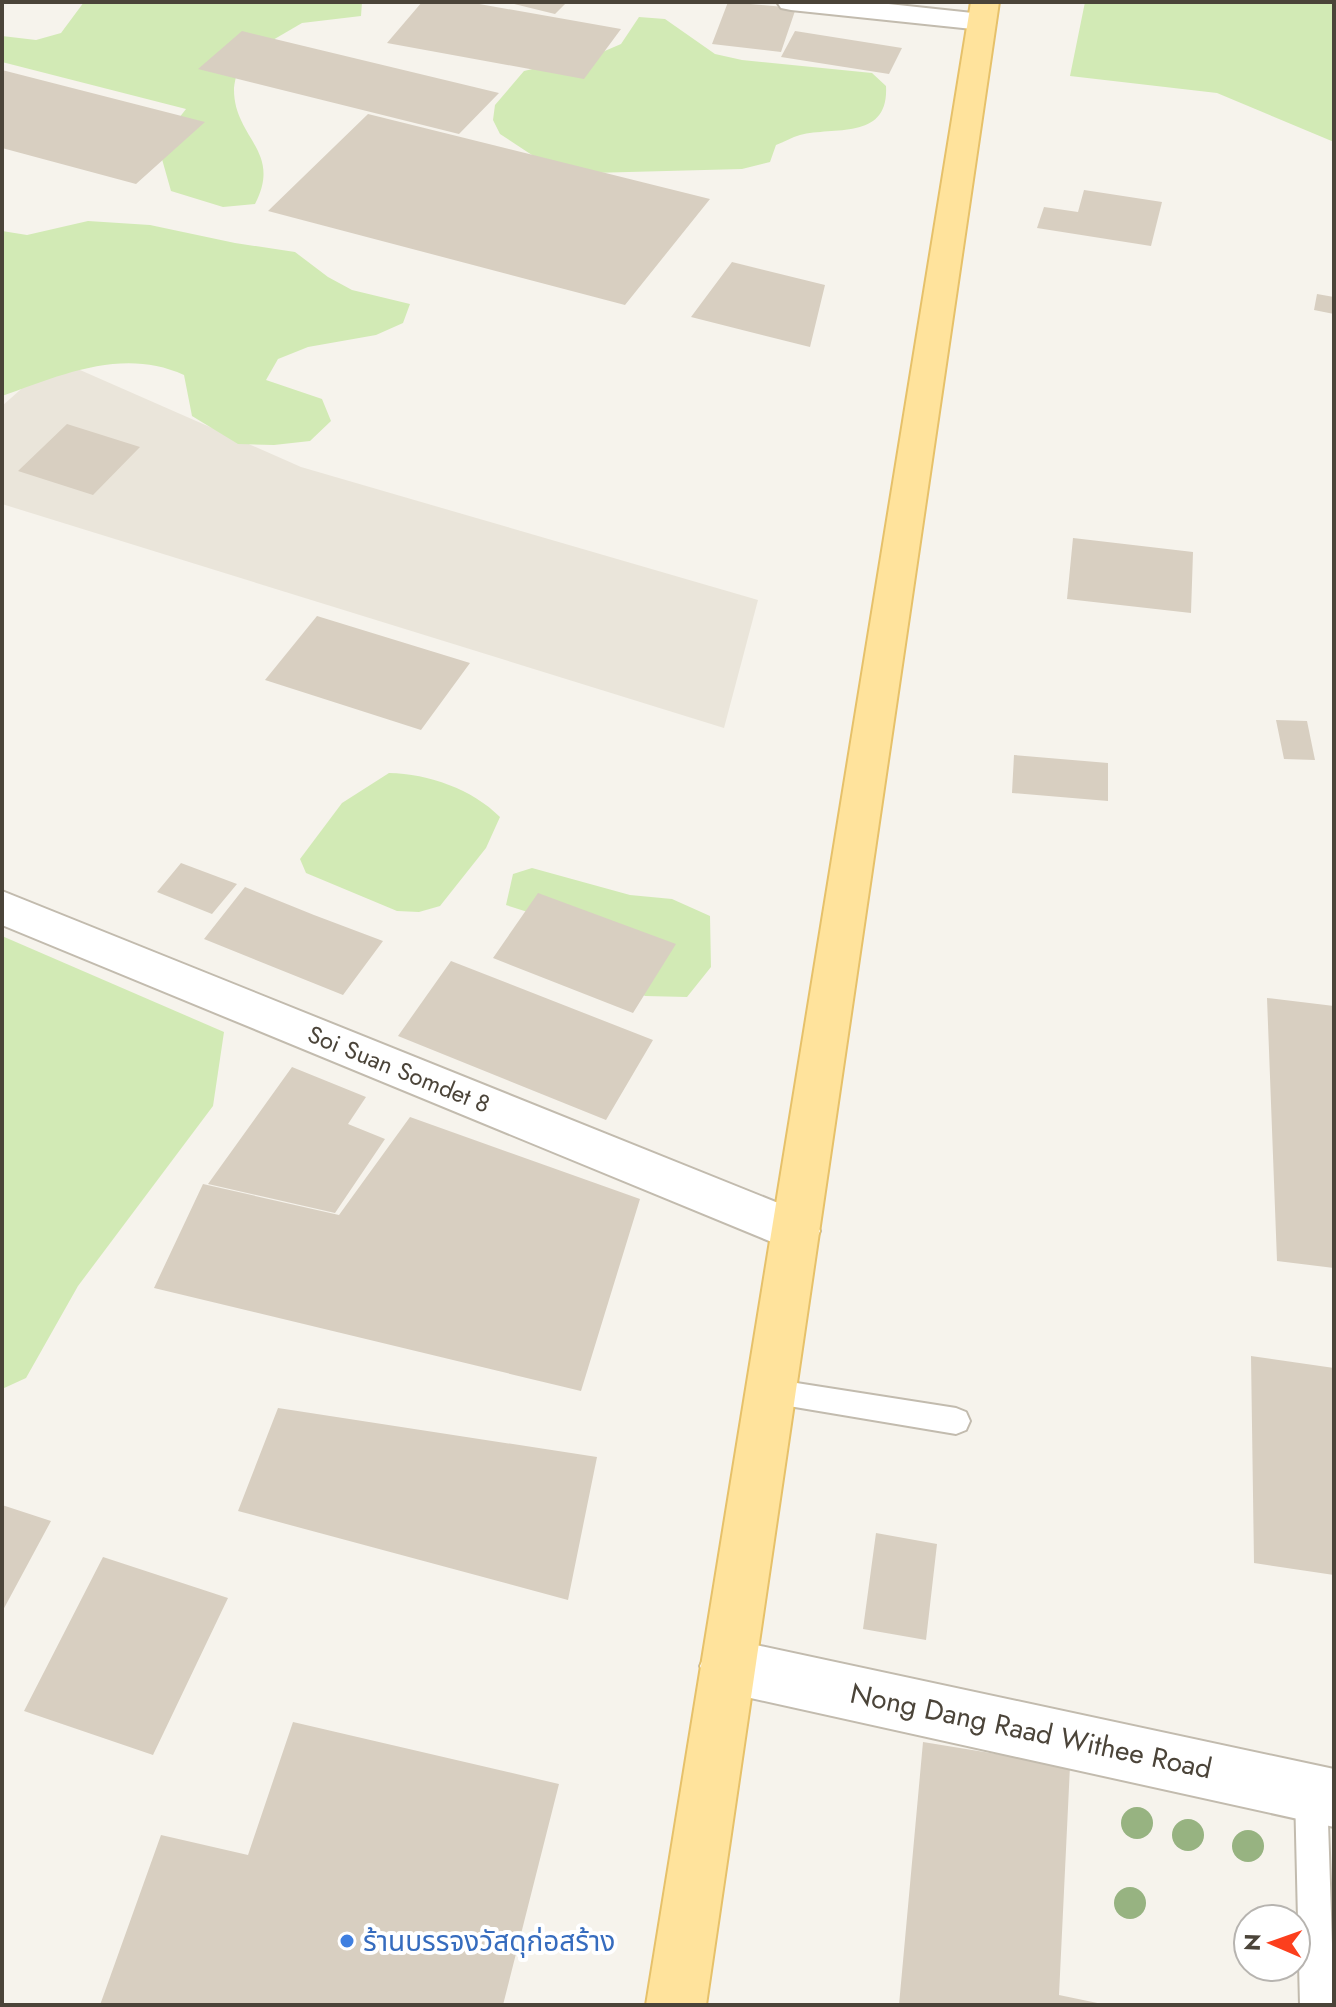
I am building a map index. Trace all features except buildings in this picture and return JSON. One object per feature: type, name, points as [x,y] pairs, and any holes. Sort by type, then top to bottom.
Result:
[{"type":"main road","points":[[676,2005],[983,12]]},
{"type":"street","points":[[791,2],[983,12]]},
{"type":"street","name":"Soi Suan Somdet 8","points":[[2,907],[796,1231]]},
{"type":"street","name":"Nong Dang Raad Withee Road","points":[[728,1666],[1322,1795]]},
{"type":"lane","points":[[771,1391],[956,1421]]},
{"type":"lane","points":[[1317,2005],[1322,1795]]},
{"type":"shaded area","points":[[55,359],[301,467],[758,600],[724,728],[2,504],[2,406]]},
{"type":"green space","points":[[84,2],[362,2],[361,16],[302,23],[242,58],[234,88],[236,105],[260,157],[262,186],[255,204],[223,207],[171,191],[158,145],[186,109],[2,62],[2,36],[36,40],[61,33]]},
{"type":"green space","points":[[1085,2],[1334,2],[1334,142],[1217,93],[1070,76]]},
{"type":"green space","points":[[639,17],[665,19],[715,54],[742,60],[872,73],[886,86],[885,104],[879,116],[869,123],[857,128],[797,136],[776,145],[770,162],[742,169],[591,173],[538,159],[500,134],[493,120],[495,105],[524,71],[600,53],[621,44]]},
{"type":"green space","points":[[88,221],[150,225],[295,252],[328,277],[352,290],[410,304],[403,323],[376,335],[308,347],[278,359],[266,380],[322,399],[331,421],[310,441],[274,445],[238,444],[192,416],[184,375],[161,367],[115,364],[92,367],[2,396],[2,231],[27,235]]},
{"type":"green space","points":[[389,773],[419,776],[449,785],[476,798],[500,817],[486,848],[440,906],[419,912],[397,911],[306,873],[300,859],[342,803]]},
{"type":"green space","points":[[532,868],[630,895],[672,899],[710,916],[711,967],[687,997],[645,996],[612,973],[581,929],[506,905],[513,874]]},
{"type":"green space","points":[[2,936],[224,1032],[213,1106],[78,1286],[26,1378],[2,1389]]},
{"type":"place","name":"ร้านบรรจงวัสดุก่อสร้าง","points":[[347,1941]]}]
